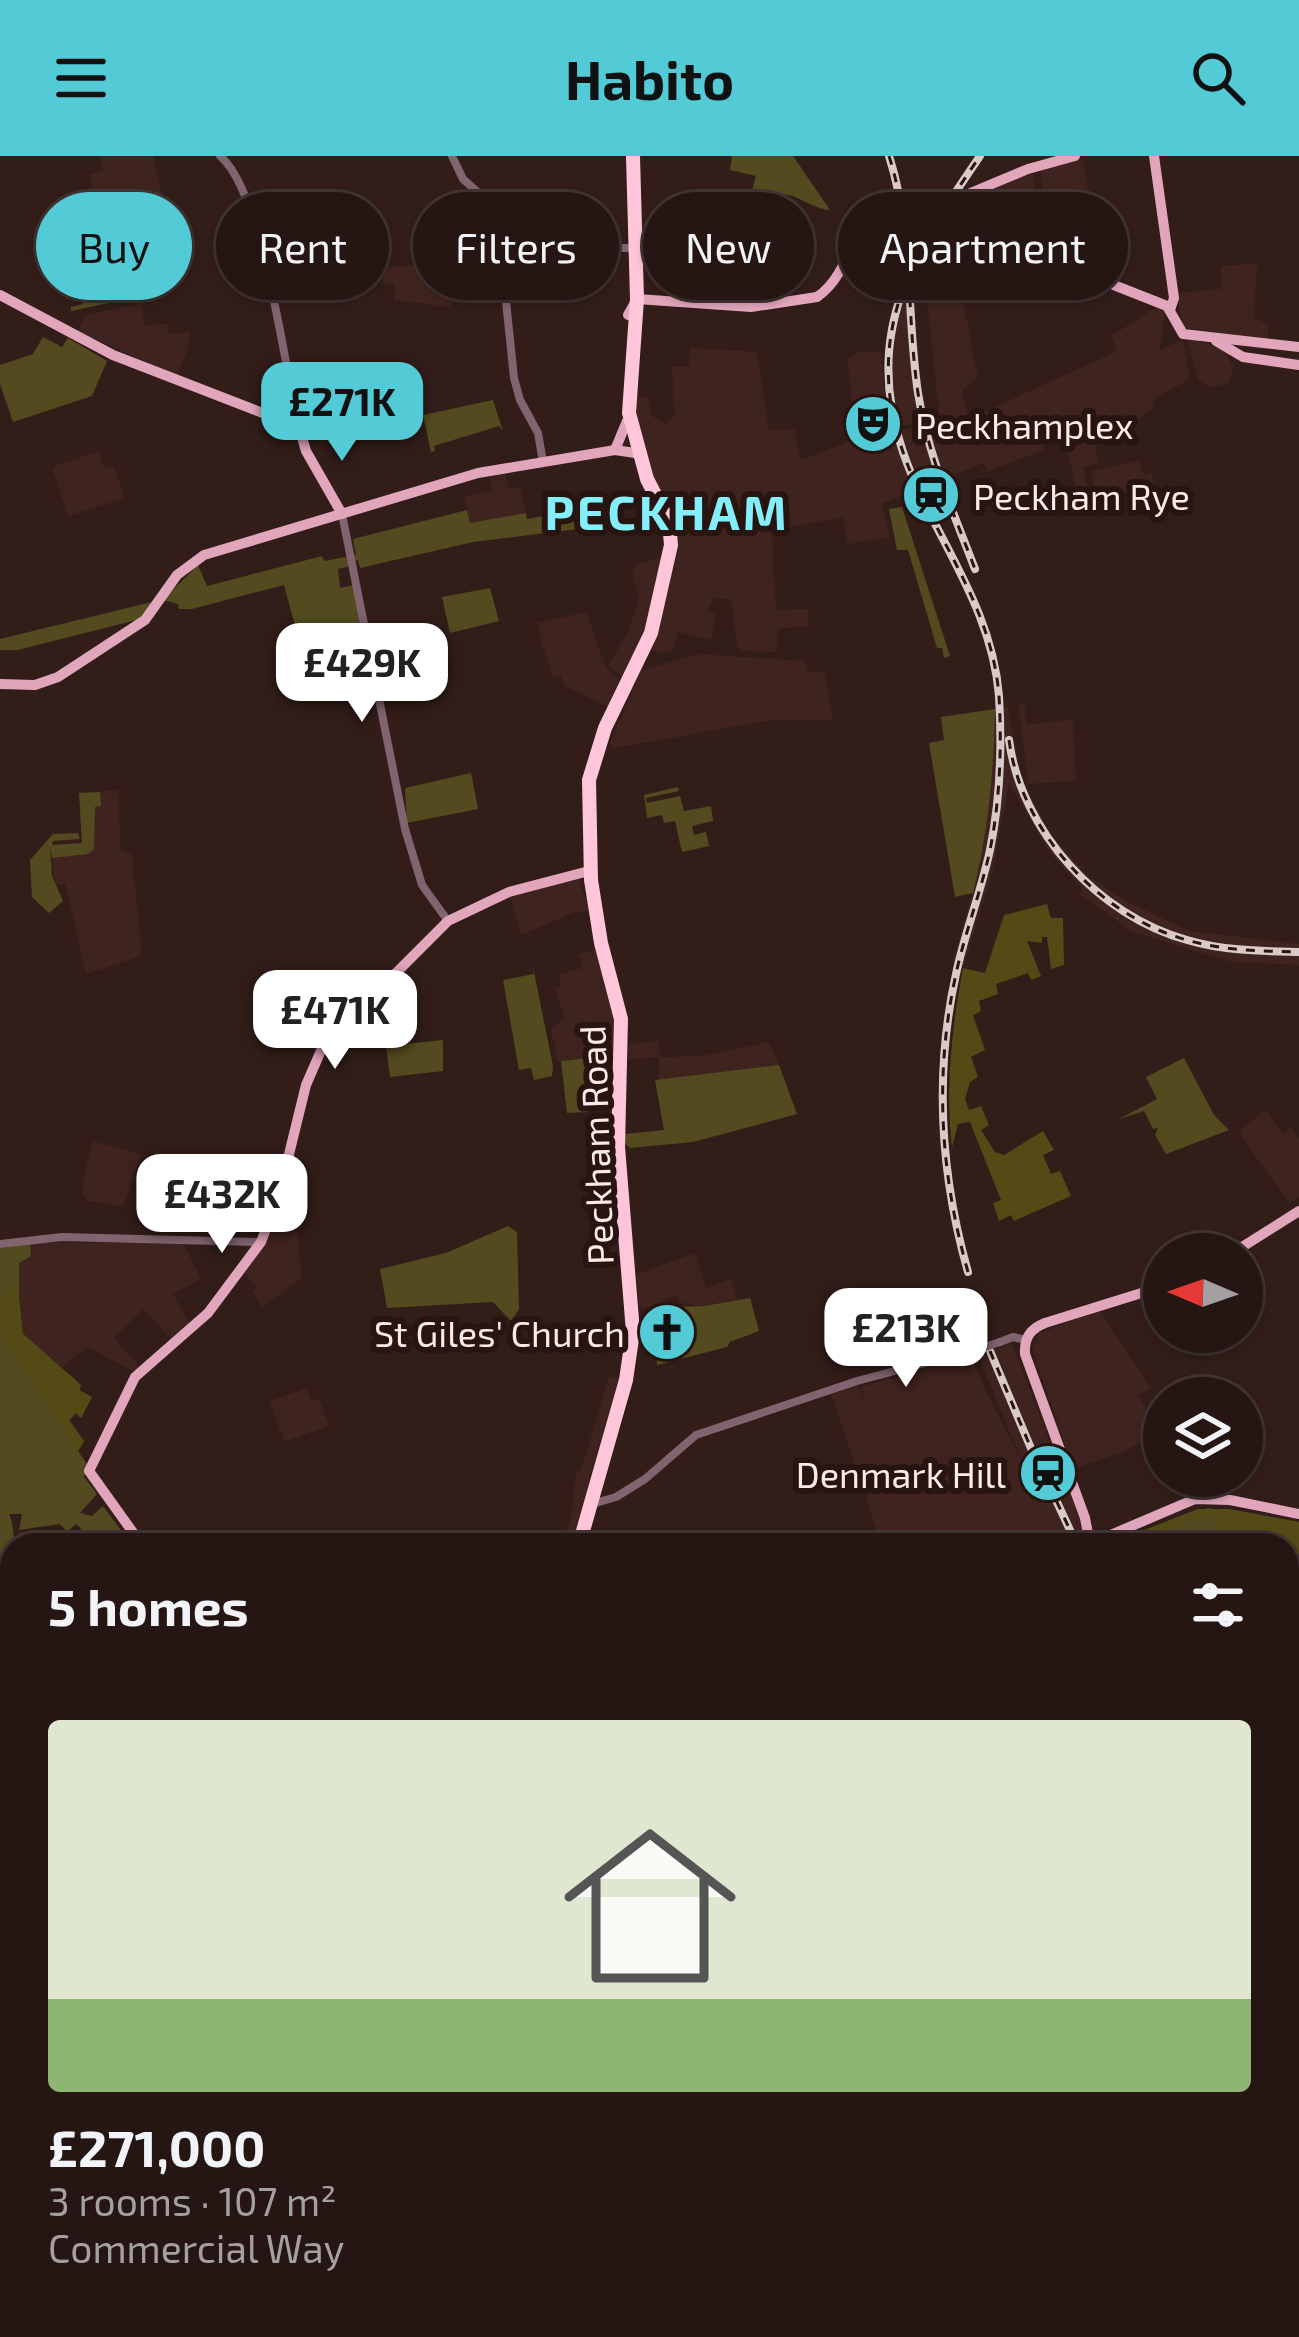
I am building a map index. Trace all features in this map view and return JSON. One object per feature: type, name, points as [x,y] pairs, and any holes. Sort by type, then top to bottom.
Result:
[{"type":"highway","points":[[629,443],[637,299],[630,156]]},
{"type":"highway","points":[[629,443],[632,248]]},
{"type":"highway","name":"Peckham Road","points":[[583,1533],[627,1372],[633,1319],[618,1147],[622,1019],[601,943],[590,871],[591,767],[653,625],[671,533],[629,443]]},
{"type":"main road","points":[[973,192],[1035,166],[1076,156]]},
{"type":"main road","points":[[1154,156],[1174,298],[1170,310]]},
{"type":"main road","points":[[628,314],[637,299],[752,308],[810,299],[822,294],[838,271]]},
{"type":"main road","points":[[1128,292],[1170,310],[1183,334],[1299,365]]},
{"type":"main road","points":[[0,295],[113,355],[299,427],[307,453],[342,514]]},
{"type":"main road","points":[[1238,350],[1299,347]]},
{"type":"main road","points":[[0,684],[52,680],[147,617],[194,560],[487,471],[629,443]]},
{"type":"main road","points":[[133,1533],[88,1474],[135,1377],[210,1311],[259,1242],[279,1195],[316,1058],[332,1035],[448,921],[508,892],[590,871]]},
{"type":"main road","points":[[1261,1233],[1292,1211]]},
{"type":"main road","points":[[1087,1533],[1025,1354],[1028,1340],[1038,1326],[1143,1292]]},
{"type":"main road","points":[[1115,1533],[1196,1499],[1230,1500],[1299,1514]]},
{"type":"street","points":[[220,156],[236,172],[253,218],[299,427]]},
{"type":"street","points":[[452,156],[463,178],[482,195],[542,208],[618,248],[632,248]]},
{"type":"street","points":[[506,300],[514,378],[538,433],[543,462]]},
{"type":"street","points":[[342,514],[405,829],[424,889],[448,921]]},
{"type":"street","points":[[0,1244],[56,1237],[259,1242]]},
{"type":"street","points":[[591,1505],[616,1497],[645,1479],[696,1435],[857,1381],[1013,1337],[1028,1340]]},
{"type":"shaded area","points":[[100,156],[153,156],[161,192],[94,192],[89,175],[103,170]]},
{"type":"shaded area","points":[[732,156],[793,156],[830,210],[814,206],[814,192],[752,192],[756,176],[730,170]]},
{"type":"shaded area","points":[[1083,159],[1088,192],[1044,192],[1040,170]]},
{"type":"shaded area","points":[[1033,174],[1036,192],[978,192]]},
{"type":"shaded area","points":[[1257,263],[1254,317],[1249,315],[1268,324],[1268,339],[1184,328],[1176,293],[1221,289],[1221,266]]},
{"type":"shaded area","points":[[413,265],[413,300],[452,300],[452,307],[394,300],[389,267]]},
{"type":"shaded area","points":[[83,300],[123,300],[71,311]]},
{"type":"shaded area","points":[[902,300],[908,300],[921,422],[897,427],[891,380]]},
{"type":"shaded area","points":[[927,300],[963,300],[978,378],[962,390],[969,419],[1117,351],[1111,336],[1160,305],[1166,310],[1159,350],[1183,340],[1190,379],[1152,400],[1154,407],[1125,431],[1094,439],[1099,463],[1083,467],[1087,488],[1076,491],[1065,436],[1015,461],[988,471],[984,463],[882,504],[890,537],[848,544],[843,518],[772,530],[776,610],[808,609],[809,626],[778,629],[777,652],[741,651],[731,600],[715,597],[706,612],[715,613],[712,640],[678,632],[673,651],[650,649],[673,559],[677,515],[655,489],[632,398],[648,397],[652,416],[666,424],[674,415],[672,367],[689,367],[690,348],[757,352],[769,430],[795,430],[801,460],[856,439],[847,358],[860,352],[881,352],[889,432],[940,423]]},
{"type":"shaded area","points":[[141,304],[145,325],[168,324],[169,334],[190,332],[177,376],[78,331],[85,315]]},
{"type":"shaded area","points":[[43,337],[62,347],[68,338],[107,361],[92,396],[13,422],[0,384],[0,365],[33,354]]},
{"type":"shaded area","points":[[1187,339],[1227,353],[1233,368],[1229,383],[1211,387],[1198,380]]},
{"type":"shaded area","points":[[493,400],[503,431],[499,426],[434,446],[431,452],[423,415]]},
{"type":"shaded area","points":[[100,451],[104,468],[114,466],[125,498],[68,516],[52,467]]},
{"type":"shaded area","points":[[1140,461],[1144,475],[1152,473],[1155,488],[1096,499],[1091,471]]},
{"type":"shaded area","points":[[505,472],[509,489],[520,487],[526,513],[470,523],[464,496],[492,491],[489,474]]},
{"type":"shaded area","points":[[902,507],[950,656],[944,658],[908,550],[897,550],[889,509]]},
{"type":"shaded area","points":[[586,508],[589,522],[584,523],[585,528],[473,542],[360,568],[358,560],[351,562],[338,569],[340,588],[354,585],[361,630],[300,644],[284,585],[192,609],[179,609],[178,604],[163,600],[198,565],[207,586],[322,556],[324,561],[356,555],[353,539],[467,510],[470,523]]},
{"type":"shaded area","points":[[661,558],[652,619],[625,679],[608,665],[627,634],[639,600],[632,573],[635,565]]},
{"type":"shaded area","points":[[490,588],[499,621],[450,633],[442,597]]},
{"type":"shaded area","points":[[152,602],[140,619],[18,650],[0,650],[0,639]]},
{"type":"shaded area","points":[[586,612],[606,667],[619,680],[608,707],[563,685],[561,676],[553,677],[542,645],[537,623]]},
{"type":"shaded area","points":[[697,654],[806,661],[807,672],[825,672],[833,720],[773,720],[613,748],[610,742],[641,671]]},
{"type":"shaded area","points":[[1018,704],[1025,704],[1026,725],[1073,719],[1076,781],[1028,784]]},
{"type":"shaded area","points":[[1008,707],[1020,776],[1051,835],[1089,877],[1190,931],[1299,944],[1299,965],[1232,962],[1133,932],[1081,895],[1081,887],[1050,853],[1009,783],[992,874],[964,965],[953,961],[979,869],[990,796],[995,709]]},
{"type":"shaded area","points":[[995,709],[989,802],[978,870],[973,893],[955,897],[929,743],[944,740],[941,717]]},
{"type":"shaded area","points":[[471,773],[478,809],[407,823],[405,788]]},
{"type":"shaded area","points":[[678,787],[679,791],[646,798],[647,803],[680,796],[684,811],[711,806],[713,821],[692,826],[694,835],[706,832],[709,846],[682,852],[675,821],[664,823],[662,815],[647,818],[644,795]]},
{"type":"shaded area","points":[[118,790],[121,850],[132,853],[142,956],[86,974],[65,884],[55,885],[51,845],[82,843],[79,793]]},
{"type":"shaded area","points":[[100,792],[94,849],[88,854],[52,858],[50,846],[52,876],[63,901],[49,913],[32,897],[30,860],[53,834],[78,833],[80,839],[53,841],[52,845],[82,843],[79,793]]},
{"type":"shaded area","points":[[578,877],[590,910],[521,935],[510,896]]},
{"type":"shaded area","points":[[1047,904],[1051,918],[1063,918],[1064,965],[1051,969],[1047,937],[1042,937],[1042,943],[1027,941],[1041,976],[1031,980],[1028,973],[996,984],[998,994],[979,1001],[981,1011],[973,1015],[985,1050],[971,1057],[978,1077],[970,1082],[965,1099],[969,1110],[981,1106],[989,1125],[981,1130],[995,1152],[1004,1155],[1043,1131],[1054,1150],[1043,1155],[1051,1174],[1060,1171],[1071,1196],[1014,1221],[1011,1215],[999,1221],[993,1203],[1001,1200],[970,1122],[958,1124],[952,1147],[950,1079],[956,1013],[963,968],[985,973],[1004,915]]},
{"type":"shaded area","points":[[596,950],[613,1004],[616,1057],[557,1061],[551,1028],[565,1019],[554,988],[561,985],[558,975],[582,968],[579,954]]},
{"type":"shaded area","points":[[532,962],[553,1066],[552,1076],[534,1080],[531,1068],[519,1070],[503,980],[534,974]]},
{"type":"shaded area","points":[[443,1040],[443,1071],[390,1077],[386,1046]]},
{"type":"shaded area","points":[[658,1041],[661,1057],[702,1056],[769,1042],[779,1065],[659,1080],[659,1057],[628,1059],[628,1044]]},
{"type":"shaded area","points":[[599,1057],[602,1067],[597,1068],[588,1112],[567,1113],[561,1061]]},
{"type":"shaded area","points":[[1184,1058],[1214,1115],[1229,1130],[1166,1154],[1155,1135],[1158,1128],[1153,1129],[1144,1111],[1119,1119],[1157,1099],[1146,1077]]},
{"type":"shaded area","points":[[779,1065],[797,1114],[693,1142],[630,1148],[624,1143],[625,1134],[664,1130],[655,1080]]},
{"type":"shaded area","points":[[1266,1110],[1283,1134],[1291,1127],[1299,1138],[1299,1197],[1289,1202],[1240,1130]]},
{"type":"shaded area","points":[[92,1141],[141,1154],[124,1206],[88,1201],[81,1192]]},
{"type":"shaded area","points":[[272,1226],[297,1228],[302,1278],[262,1307],[252,1292],[257,1288],[243,1271]]},
{"type":"shaded area","points":[[508,1226],[517,1232],[519,1309],[511,1321],[493,1302],[387,1308],[380,1269],[446,1253]]},
{"type":"shaded area","points":[[183,1242],[201,1279],[173,1294],[191,1325],[172,1340],[143,1309],[114,1338],[139,1366],[133,1371],[87,1347],[62,1368],[19,1330],[17,1276],[30,1243]]},
{"type":"shaded area","points":[[30,1243],[31,1256],[19,1263],[19,1330],[81,1385],[79,1390],[92,1397],[81,1418],[76,1413],[69,1420],[84,1441],[78,1451],[87,1464],[84,1477],[97,1494],[80,1513],[92,1516],[103,1506],[123,1533],[79,1533],[76,1524],[67,1532],[60,1524],[19,1530],[22,1514],[9,1514],[12,1533],[0,1533],[0,1248]]},
{"type":"shaded area","points":[[695,1253],[706,1288],[731,1279],[737,1300],[704,1306],[681,1303],[677,1295],[643,1309],[639,1306],[637,1274]]},
{"type":"shaded area","points":[[13,1284],[18,1285],[23,1335],[92,1397],[81,1418],[76,1413],[69,1420],[84,1441],[78,1451],[0,1334],[0,1295],[8,1297]]},
{"type":"shaded area","points":[[750,1298],[759,1331],[727,1347],[657,1365],[656,1349],[681,1344],[679,1318],[672,1307]]},
{"type":"shaded area","points":[[1099,1310],[1144,1377],[1143,1392],[1138,1395],[1143,1404],[1143,1442],[1073,1469],[1032,1348],[1040,1333]]},
{"type":"shaded area","points":[[1012,1343],[1082,1533],[878,1533],[830,1390],[857,1381],[866,1410],[861,1387],[915,1372],[913,1365],[971,1352],[984,1387],[1036,1490],[1043,1486],[1034,1482],[1019,1454],[978,1356]]},
{"type":"shaded area","points":[[609,1376],[619,1378],[589,1480],[581,1526],[577,1533],[565,1533],[576,1475]]},
{"type":"shaded area","points":[[307,1388],[312,1401],[319,1399],[329,1426],[284,1442],[270,1401]]},
{"type":"shaded area","points":[[1208,1508],[1299,1522],[1299,1533],[1220,1533],[1218,1516],[1209,1512],[1165,1533],[1136,1533]]},
{"type":"shaded area","points":[[1198,1509],[1230,1509],[1299,1522],[1299,1533],[1137,1533]]},
{"type":"railway","points":[[889,156],[906,244],[922,416],[975,569]]},
{"type":"railway","points":[[968,1272],[946,1161],[943,1086],[956,974],[993,831],[999,696],[991,650],[976,607],[901,445],[890,400],[889,352],[910,273],[980,156]]},
{"type":"railway","points":[[1009,740],[1016,774],[1047,837],[1095,890],[1155,928],[1187,940],[1243,950],[1299,952]]},
{"type":"railway","points":[[990,1351],[1041,1472]]},
{"type":"railway","points":[[1049,1485],[1071,1533]]},
{"type":"place","name":"Peckhamplex","points":[[873,424]]},
{"type":"place","name":"Peckham Rye","points":[[931,495]]},
{"type":"place","name":"St Giles' Church","points":[[667,1332]]},
{"type":"place","name":"Denmark Hill","points":[[1048,1473]]},
{"type":"district","name":"PECKHAM","points":[[667,511]]}]
